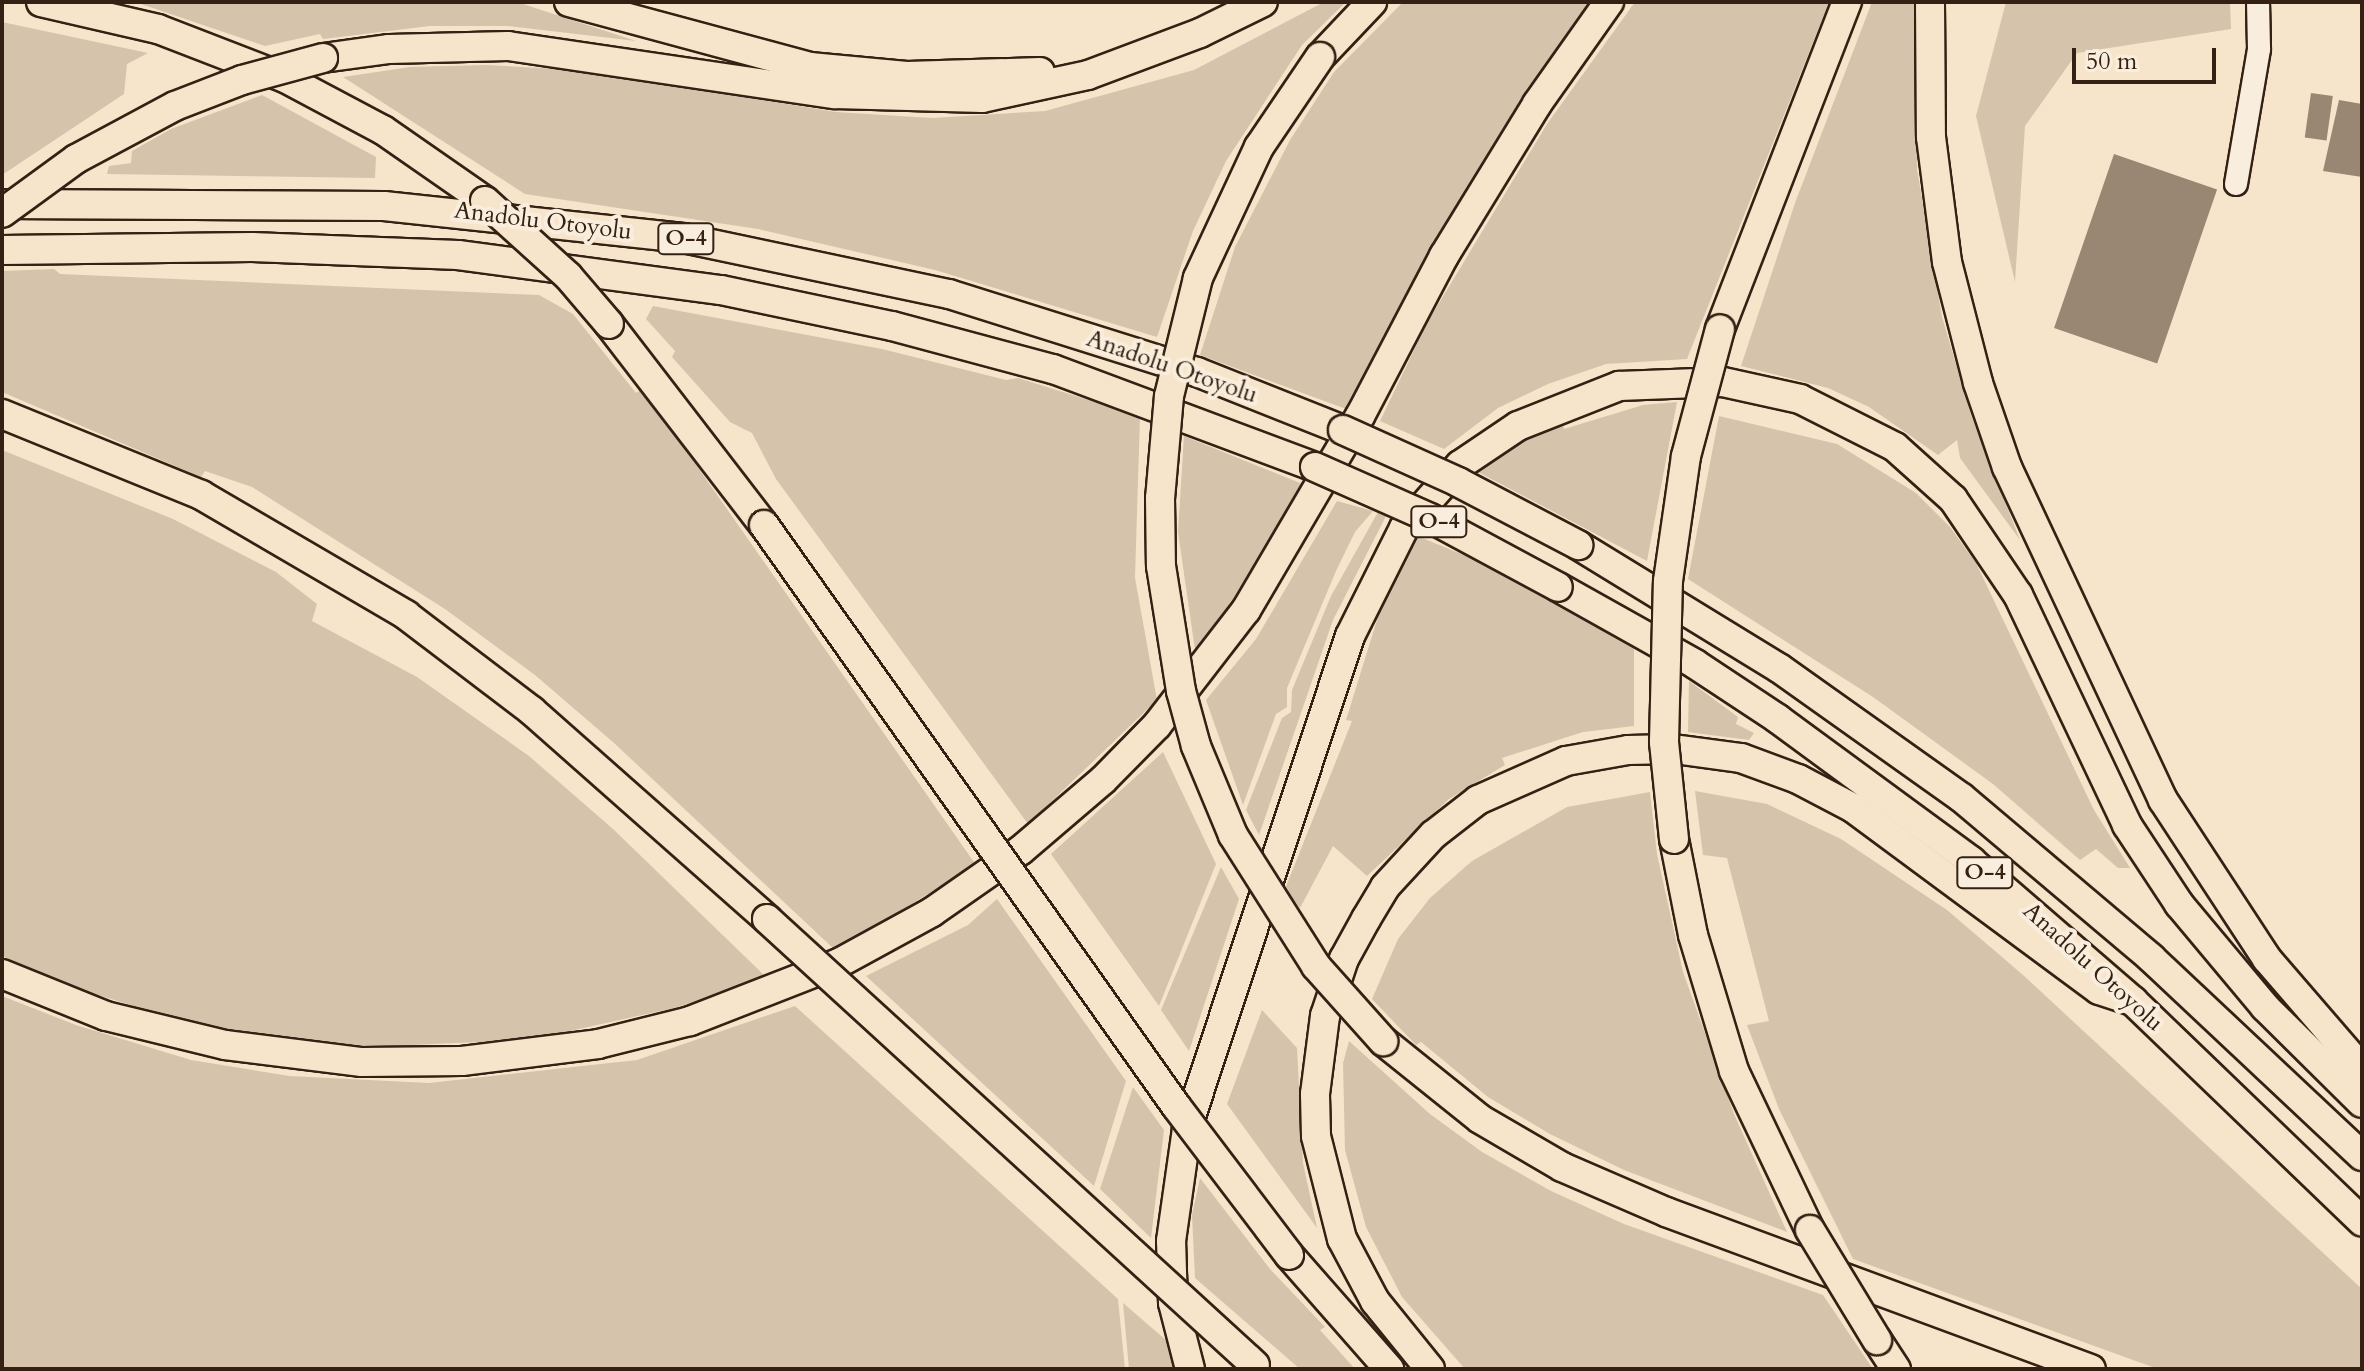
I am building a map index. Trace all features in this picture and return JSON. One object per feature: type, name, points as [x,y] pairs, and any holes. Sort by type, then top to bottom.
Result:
[{"type":"highway","points":[[41,2],[158,29],[285,78],[383,130],[485,201],[568,276],[609,324],[764,525],[1176,1106],[1289,1255],[1389,1369]]},
{"type":"highway","points":[[569,2],[731,48],[851,73],[1028,74],[1155,50]]},
{"type":"highway","points":[[2,213],[76,159],[175,106],[255,76],[323,58],[389,49],[508,46],[835,94],[913,100],[982,98],[1037,90],[1155,50],[1263,2]]},
{"type":"highway","points":[[1372,2],[1320,57],[1259,147],[1198,278],[1169,396],[1160,498],[1161,566],[1181,691],[1196,746],[1233,835],[1316,966],[1383,1041],[1480,1119],[1604,1187],[2091,1369]]},
{"type":"highway","points":[[2,974],[106,1016],[225,1045],[362,1062],[462,1061],[598,1044],[690,1021],[839,963],[932,912],[1021,850],[1103,780],[1157,725],[1231,631],[1285,549],[1444,256],[1537,104],[1609,2]]},
{"type":"highway","points":[[1847,2],[1720,329],[1677,501],[1668,581],[1664,742],[1674,839],[1693,935],[1734,1071],[1810,1230],[1896,1369]]},
{"type":"highway","points":[[1930,2],[1931,137],[1947,262],[1978,383],[2007,467],[2170,812],[2267,959],[2362,1069]]},
{"type":"highway","name":"Anadolu Otoyolu","points":[[2,204],[384,206],[683,238],[949,294],[1197,372],[1343,430],[1458,482],[1578,545],[1779,668],[1973,807],[2151,958],[2362,1156]]},
{"type":"highway","name":"Anadolu Otoyolu","points":[[2,250],[252,247],[458,255],[721,290],[906,330],[1053,369],[1315,467],[1430,518],[1695,664],[1868,781],[2002,887],[2133,1001],[2362,1221]]},
{"type":"highway","points":[[1190,1369],[1173,1303],[1171,1241],[1187,1128],[1362,609],[1404,528],[1460,465],[1549,411],[1619,386],[1723,382],[1800,399],[1895,447],[1953,499],[2018,595],[2127,825],[2179,904],[2254,995],[2362,1103]]},
{"type":"highway","points":[[2,414],[201,495],[406,615],[532,711],[767,919],[1258,1367]]},
{"type":"highway","points":[[1430,1369],[1375,1301],[1342,1239],[1316,1136],[1315,1094],[1325,1016],[1344,959],[1366,919],[1385,887],[1433,835],[1478,800],[1566,761],[1628,750],[1674,749],[1741,758],[1798,779],[1853,808],[2088,982],[2133,1001]]},
{"type":"street","points":[[2236,184],[2259,49],[2258,2]]},
{"type":"shaded area","points":[[135,2],[517,2],[636,41],[508,26],[430,26],[323,39],[320,34],[265,46]]},
{"type":"shaded area","points":[[1324,2],[1346,2],[1302,45],[1226,161],[1193,231],[1157,337],[935,270],[758,229],[525,194],[343,77],[410,67],[487,65],[577,70],[836,112],[932,118],[1045,111],[1194,70]]},
{"type":"shaded area","points":[[1403,2],[1599,2],[1528,87],[1459,201],[1346,409],[1200,355],[1235,247],[1290,140],[1334,72]]},
{"type":"shaded area","points":[[1635,2],[1829,2],[1687,359],[1606,364],[1548,384],[1498,408],[1444,449],[1380,421],[1427,323],[1547,124]]},
{"type":"shaded area","points":[[1872,2],[1916,2],[1917,169],[1942,317],[1972,418],[2020,540],[1960,458],[1957,440],[1938,455],[1869,407],[1828,388],[1741,366],[1795,203]]},
{"type":"shaded area","points":[[2006,2],[2230,2],[2231,29],[2077,53],[2025,126],[2015,282],[1976,116]]},
{"type":"shaded area","points":[[2,22],[148,53],[127,64],[124,94],[2,175]]},
{"type":"shaded area","points":[[262,95],[376,157],[375,178],[107,174],[109,166],[131,163],[132,151],[171,129]]},
{"type":"shaded area","points":[[54,269],[60,274],[539,295],[573,314],[636,393],[643,389],[976,865],[835,950],[614,743],[535,675],[445,609],[252,487],[205,471],[201,477],[2,392],[2,271]]},
{"type":"shaded area","points":[[653,306],[882,349],[1006,380],[1018,378],[1140,416],[1135,578],[1157,700],[1028,824],[776,479],[752,433],[730,422],[672,357],[675,351],[646,319]]},
{"type":"shaded area","points":[[1677,402],[1647,561],[1478,472],[1513,443],[1562,421],[1564,429],[1643,405]]},
{"type":"shaded area","points":[[1719,416],[1837,444],[1916,493],[1950,527],[1976,563],[2094,810],[2130,868],[2118,868],[2096,849],[2080,860],[1993,784],[1873,697],[1688,579]]},
{"type":"shaded area","points":[[1184,436],[1305,485],[1196,657],[1178,532]]},
{"type":"shaded area","points":[[2,450],[173,519],[276,572],[317,604],[312,621],[417,677],[529,756],[613,829],[767,978],[674,1008],[529,1040],[363,1047],[274,1041],[191,1024],[73,987],[2,956]]},
{"type":"shaded area","points":[[1337,501],[1373,511],[1355,532],[1336,571],[1287,688],[1287,707],[1276,714],[1243,805],[1206,700],[1256,639]]},
{"type":"shaded area","points":[[1378,512],[1386,516],[1333,620],[1259,835],[1246,810],[1282,718],[1291,712],[1292,690],[1331,596]]},
{"type":"shaded area","points":[[1415,535],[1488,565],[1634,649],[1634,726],[1583,732],[1502,758],[1505,765],[1449,799],[1367,876],[1333,846],[1300,908],[1285,889],[1352,721],[1346,720],[1390,578]]},
{"type":"shaded area","points":[[1689,681],[1738,717],[1736,724],[1754,733],[1749,740],[1688,732]]},
{"type":"shaded area","points":[[1163,752],[1216,864],[1159,1006],[1051,854]]},
{"type":"shaded area","points":[[1695,791],[1767,804],[1841,839],[1947,910],[2023,975],[2362,1289],[2362,1369],[2158,1369],[1853,1259],[1779,1109],[1747,1025],[1769,1021],[1727,858],[1703,855]]},
{"type":"shaded area","points":[[1650,792],[1657,854],[1683,972],[1734,1114],[1787,1232],[1624,1170],[1550,1134],[1488,1097],[1421,1042],[1416,1045],[1372,999],[1398,939],[1430,898],[1472,861],[1567,807]]},
{"type":"shaded area","points":[[1221,867],[1239,899],[1189,1051],[1161,1010]]},
{"type":"shaded area","points":[[997,899],[1126,1081],[1094,1186],[866,976],[968,925]]},
{"type":"shaded area","points":[[2,996],[76,1025],[191,1060],[289,1076],[429,1083],[637,1060],[795,1006],[1118,1299],[1125,1369],[2,1369]]},
{"type":"shaded area","points":[[1262,1010],[1297,1048],[1303,1163],[1317,1228],[1227,1104]]},
{"type":"shaded area","points":[[1349,1041],[1430,1114],[1482,1152],[1551,1191],[1624,1224],[1823,1295],[1873,1369],[1465,1369],[1402,1297],[1366,1227],[1345,1150],[1343,1063]]},
{"type":"shaded area","points":[[1133,1087],[1164,1130],[1151,1238],[1100,1189]]},
{"type":"shaded area","points":[[1200,1178],[1270,1269],[1325,1327],[1320,1330],[1355,1369],[1300,1369],[1195,1278],[1192,1215]]},
{"type":"shaded area","points":[[1123,1303],[1174,1347],[1178,1369],[1129,1369]]},
{"type":"building","points":[[2311,93],[2333,96],[2327,141],[2305,138]]},
{"type":"building","points":[[2339,100],[2362,104],[2362,177],[2323,171]]},
{"type":"building","points":[[2114,154],[2217,189],[2157,363],[2054,328]]}]
